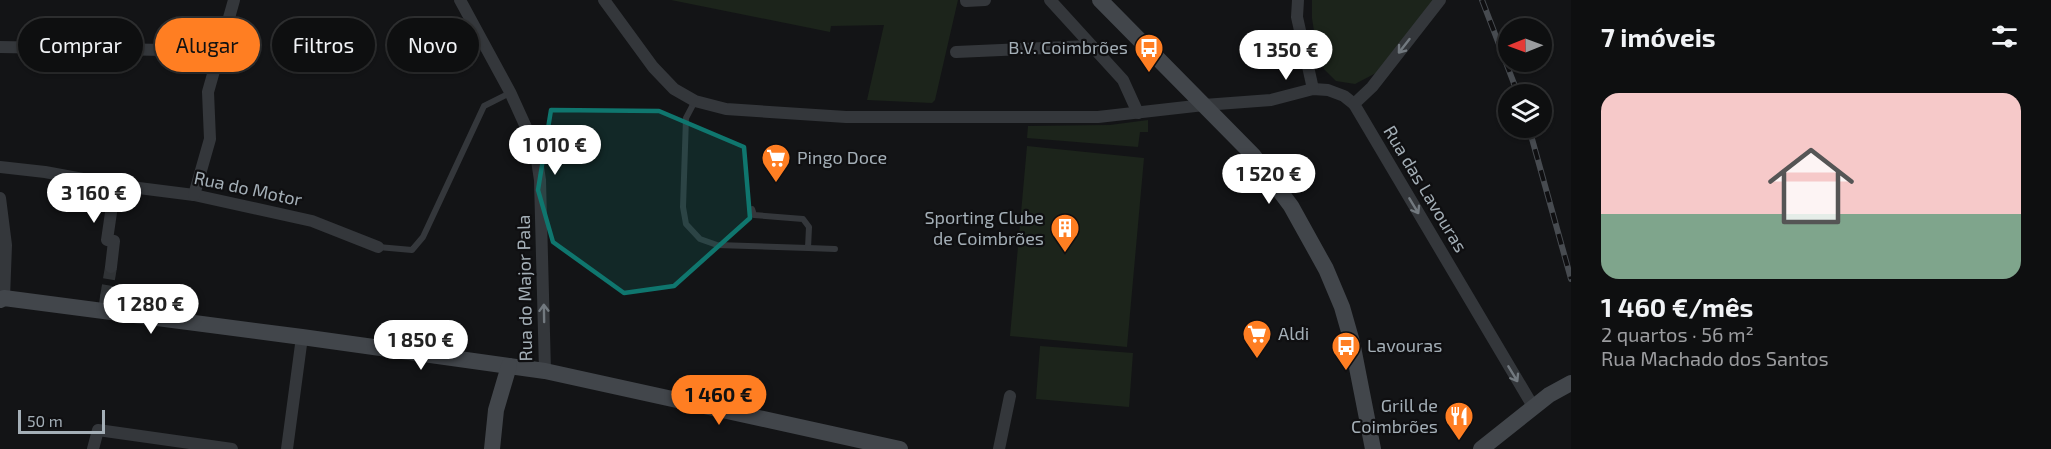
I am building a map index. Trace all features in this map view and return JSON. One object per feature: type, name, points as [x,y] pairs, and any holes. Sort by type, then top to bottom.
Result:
[{"type":"street","points":[[229,18],[234,0]]},
{"type":"street","points":[[604,0],[653,68],[674,89],[695,101],[726,110],[846,117],[1098,117],[1271,100],[1313,89],[1328,90],[1344,96],[1354,104],[1372,87],[1440,0]]},
{"type":"street","points":[[966,0],[985,0]]},
{"type":"street","points":[[1050,0],[1123,80],[1138,113]]},
{"type":"street","points":[[1100,0],[1253,155],[1291,206],[1326,269],[1342,307],[1352,342],[1373,449]]},
{"type":"street","points":[[1298,0],[1297,17],[1313,89]]},
{"type":"street","name":"Rua do Major Pala","points":[[466,2],[536,147],[540,180],[545,371]]},
{"type":"street","points":[[956,52],[1090,46]]},
{"type":"street","points":[[0,47],[155,50]]},
{"type":"street","points":[[194,195],[210,139],[208,92],[213,72]]},
{"type":"street","name":"Rua das Lavouras","points":[[1354,104],[1533,408]]},
{"type":"street","name":"Rua do Motor","points":[[0,167],[194,195],[312,221],[378,247]]},
{"type":"street","points":[[111,267],[114,241],[107,240],[115,185]]},
{"type":"street","points":[[0,198],[6,245],[2,299],[105,304],[302,337],[545,371],[896,448]]},
{"type":"street","points":[[287,449],[302,337]]},
{"type":"street","points":[[492,449],[496,410],[509,366]]},
{"type":"street","points":[[1480,449],[1533,408],[1570,386]]},
{"type":"street","points":[[999,449],[1010,396]]},
{"type":"street","points":[[93,449],[98,430],[232,449]]},
{"type":"lane","points":[[378,247],[412,250],[423,237],[484,106],[510,92]]},
{"type":"lane","points":[[695,101],[686,118],[684,207],[687,224],[700,239],[717,245],[835,249]]},
{"type":"lane","points":[[752,209],[754,215],[803,219],[809,227],[808,248]]},
{"type":"highlighted area","points":[[551,110],[659,111],[744,147],[750,218],[674,286],[624,293],[553,242],[538,190]]},
{"type":"shaded area","points":[[671,0],[958,0],[935,100],[932,103],[867,100],[884,25],[831,26],[830,32]]},
{"type":"shaded area","points":[[1312,0],[1434,0],[1376,73],[1355,84],[1336,81],[1324,69],[1316,44]]},
{"type":"shaded area","points":[[1148,120],[1148,132],[1140,132],[1138,147],[1027,138],[1028,126],[1110,125]]},
{"type":"shaded area","points":[[1027,146],[1144,158],[1127,347],[1010,336]]},
{"type":"shaded area","points":[[1040,346],[1133,353],[1129,407],[1036,399]]},
{"type":"tunnel","points":[[106,297],[111,267]]},
{"type":"railway","points":[[1482,0],[1514,84]]},
{"type":"railway","points":[[1532,138],[1571,279]]},
{"type":"place","name":"B.V. Coimbrões","points":[[1149,74]]},
{"type":"place","name":"Pingo Doce","points":[[776,184]]},
{"type":"place","name":"Sporting Clube de Coimbrões","points":[[1065,254]]},
{"type":"place","name":"Aldi","points":[[1257,360]]},
{"type":"place","name":"Lavouras","points":[[1346,372]]},
{"type":"place","name":"Grill de Coimbrões","points":[[1459,442]]}]
